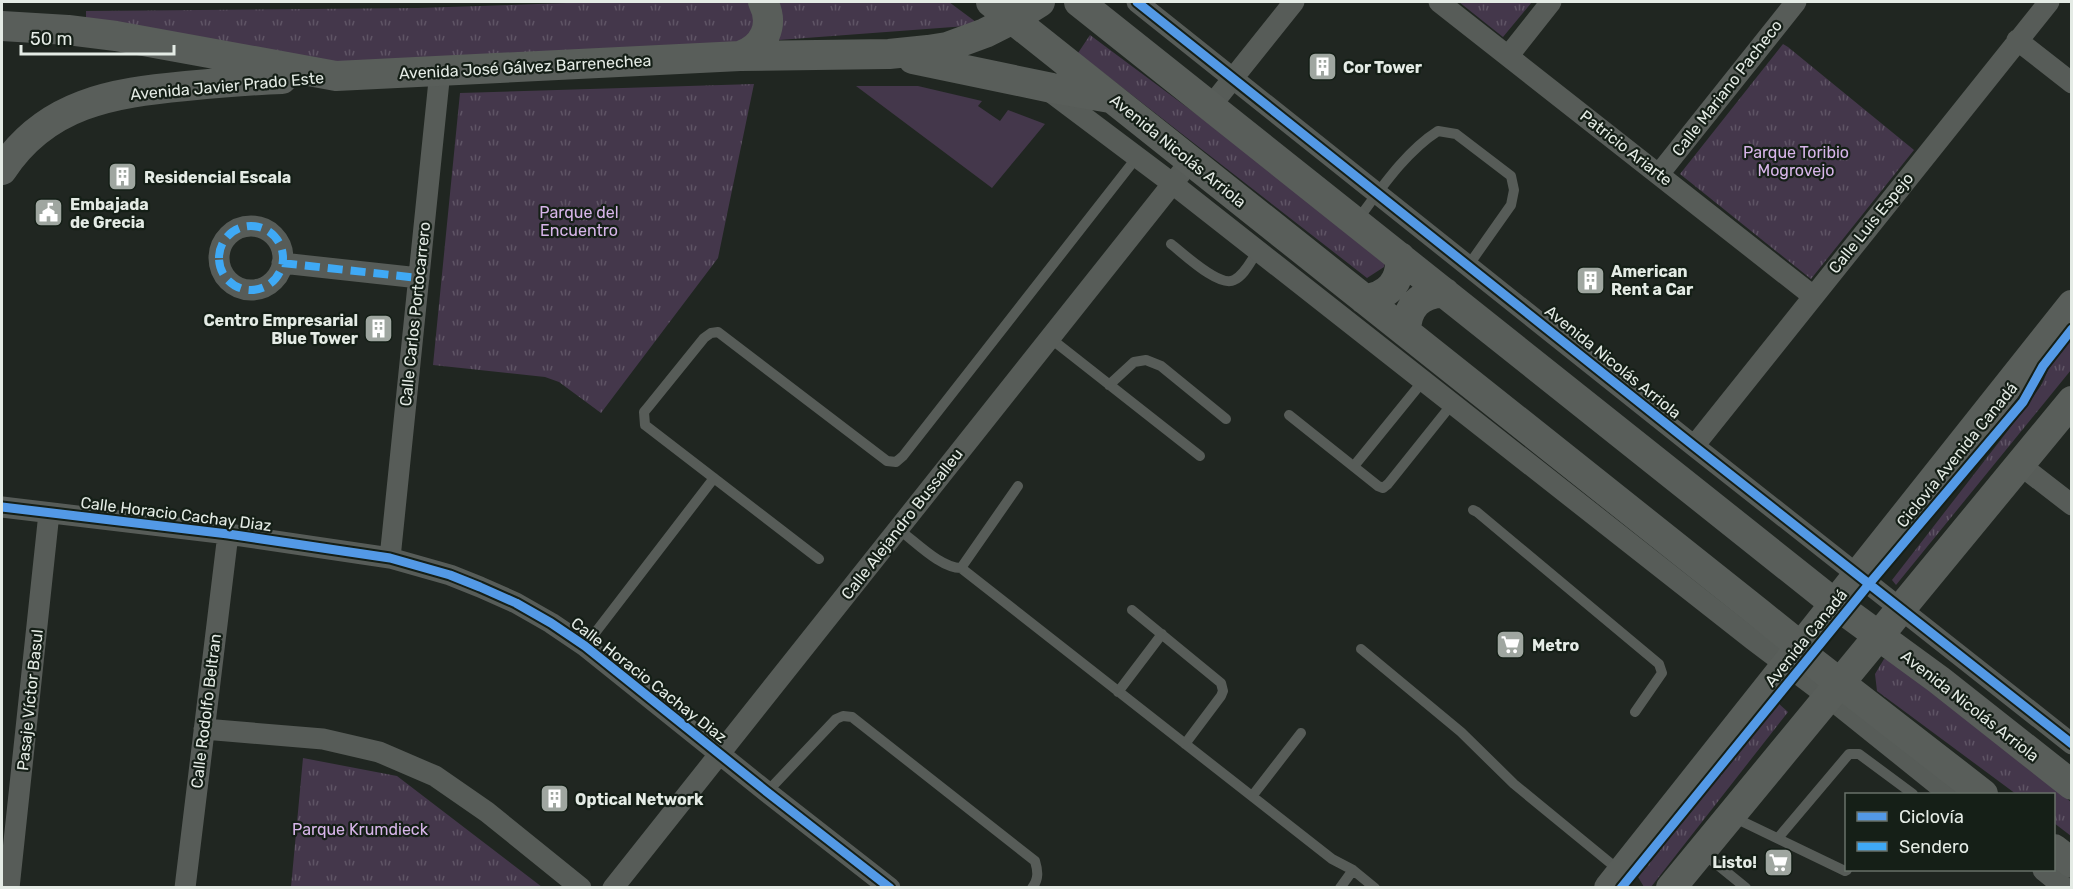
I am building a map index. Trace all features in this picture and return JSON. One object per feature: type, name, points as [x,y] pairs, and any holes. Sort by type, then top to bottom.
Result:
[{"type":"main road","points":[[740,56],[753,51],[765,35],[768,21],[764,2]]},
{"type":"main road","name":"Avenida José Gálvez Barrenechea","points":[[2,26],[116,36],[336,76],[740,56],[889,54],[947,47],[985,33],[1002,10],[1040,2]]},
{"type":"main road","name":"Avenida Nicolás Arriola","points":[[1078,2],[1835,604],[1939,680],[2072,785]]},
{"type":"main road","name":"Avenida Nicolás Arriola","points":[[1002,10],[1406,332],[1554,467],[1792,655],[1809,658],[1833,689],[1980,793]]},
{"type":"main road","points":[[889,54],[1042,86],[1113,98]]},
{"type":"main road","name":"Avenida Javier Prado Este","points":[[2,170],[21,144],[39,128],[60,115],[88,103],[174,87],[336,76]]},
{"type":"main road","points":[[1364,299],[1380,296],[1393,286],[1400,272],[1400,257]]},
{"type":"main road","points":[[1406,332],[1406,322],[1414,304],[1428,295],[1445,293]]},
{"type":"main road","name":"Avenida Canadá","points":[[1619,883],[1792,655],[2072,305]]},
{"type":"main road","points":[[1671,888],[2072,401]]},
{"type":"main road","points":[[2055,850],[2071,863]]},
{"type":"main road","points":[[2055,862],[2071,863]]},
{"type":"street","name":"Avenida Nicolás Arriola","points":[[1137,2],[2072,744]]},
{"type":"street","points":[[1210,107],[1294,2]]},
{"type":"street","name":"Patricio Ariarte","points":[[1439,2],[1813,296]]},
{"type":"street","points":[[1509,55],[1551,2]]},
{"type":"street","name":"Calle Mariano Pacheco","points":[[1659,174],[1796,2]]},
{"type":"street","name":"Calle Luis Espejo","points":[[1694,446],[2049,2]]},
{"type":"street","points":[[2017,40],[2072,83]]},
{"type":"street","name":"Calle Carlos Portocarrero","points":[[390,558],[440,71]]},
{"type":"street","name":"Avenida Nicolás Arriola","points":[[1042,86],[1173,184],[1452,404],[1554,467]]},
{"type":"street","name":"Calle Alejandro Bussalleu","points":[[613,888],[1191,161]]},
{"type":"street","points":[[282,263],[419,278]]},
{"type":"street","points":[[2019,464],[2072,505]]},
{"type":"street","name":"Calle Horacio Cachay Diaz","points":[[2,507],[228,534],[390,558],[450,575],[480,587],[534,613],[585,646],[890,888]]},
{"type":"street","name":"Pasaje Víctor Basul","points":[[9,888],[49,513]]},
{"type":"street","name":"Calle Rodolfo Beltran","points":[[185,888],[228,534]]},
{"type":"street","name":"Avenida Nicolás Arriola","points":[[1833,689],[1947,793]]},
{"type":"street","points":[[204,729],[323,739],[379,752],[435,776],[487,812],[581,888]]},
{"type":"street","points":[[2044,871],[2065,888]]},
{"type":"lane","points":[[1356,222],[1423,140],[1438,131],[1456,134],[1511,176],[1514,190],[1511,205],[1468,266]]},
{"type":"lane","points":[[819,559],[645,425],[644,412],[704,338],[711,333],[718,332],[887,461],[896,462],[1137,157]]},
{"type":"lane","points":[[1171,244],[1208,274],[1225,282],[1233,281],[1240,275],[1258,251]]},
{"type":"lane","points":[[1050,338],[1200,456]]},
{"type":"lane","points":[[1109,385],[1134,362],[1146,360],[1161,366],[1226,419]]},
{"type":"lane","points":[[1354,466],[1423,381]]},
{"type":"lane","points":[[1288,415],[1383,488],[1452,404]]},
{"type":"lane","points":[[585,646],[714,478]]},
{"type":"lane","points":[[961,568],[1018,486]]},
{"type":"lane","points":[[1473,510],[1659,664],[1662,673],[1635,712]]},
{"type":"lane","points":[[898,529],[939,561],[953,568],[961,568],[1332,859],[1353,870],[1375,888]]},
{"type":"lane","points":[[1132,610],[1221,683],[1223,691],[1221,696],[1185,744]]},
{"type":"lane","points":[[1118,692],[1162,634]]},
{"type":"lane","points":[[1361,649],[1461,732],[1619,883]]},
{"type":"lane","points":[[767,792],[836,719],[843,716],[852,717],[1035,861],[1038,872],[1032,888]]},
{"type":"lane","points":[[1253,795],[1301,733]]},
{"type":"lane","points":[[1778,838],[1849,754],[1859,754],[1910,793]]},
{"type":"lane","points":[[1731,816],[1845,871]]},
{"type":"lane","points":[[1701,851],[1746,888]]},
{"type":"lane","points":[[1340,888],[1353,870]]},
{"type":"green space","points":[[597,2],[949,2],[980,25],[415,67],[287,61],[86,21],[86,11],[418,8]]},
{"type":"green space","points":[[1459,2],[1532,2],[1503,37]]},
{"type":"green space","points":[[1090,35],[1387,256],[1384,267],[1367,278],[1078,53]]},
{"type":"green space","name":"Parque Toribio Mogrovejo","points":[[1783,44],[1914,150],[1811,279],[1680,174]]},
{"type":"green space","name":"Parque del Encuentro","points":[[754,84],[718,258],[601,413],[559,382],[545,377],[433,365],[460,93]]},
{"type":"green space","points":[[856,86],[918,86],[982,101],[978,106],[1000,121],[1008,110],[1045,124],[992,188]]},
{"type":"green space","points":[[2071,335],[2071,370],[1896,585],[1892,580],[2023,411],[2042,384],[2053,358]]},
{"type":"green space","points":[[1884,659],[1897,661],[2071,802],[2071,836],[2055,824],[2055,793],[2015,793],[1877,691],[1875,674]]},
{"type":"green space","points":[[1778,703],[1788,712],[1651,887],[1644,887],[1638,877]]},
{"type":"green space","name":"Parque Krumdieck","points":[[303,758],[397,776],[542,887],[291,887]]},
{"type":"marked path","points":[[251,226],[263,228],[274,235],[281,246],[283,258],[281,270],[274,281],[263,288],[251,290],[239,288],[228,281],[221,270],[219,258],[221,246],[228,235],[239,228],[251,226]]},
{"type":"marked path","points":[[282,263],[419,278]]},
{"type":"cycle path","points":[[1137,2],[2072,744]]},
{"type":"cycle path","name":"Ciclovía Avenida Canadá","points":[[1621,888],[1869,584],[2023,402],[2043,366],[2072,329]]},
{"type":"cycle path","points":[[2,507],[228,534],[390,558],[450,575],[480,587],[516,603],[585,646],[890,888]]},
{"type":"place","name":"Cor Tower","points":[[1322,67]]},
{"type":"place","name":"Residencial Escala","points":[[123,177]]},
{"type":"place","name":"Embajada de Grecia","points":[[49,213]]},
{"type":"place","name":"American Rent a Car","points":[[1590,280]]},
{"type":"place","name":"Centro Empresarial Blue Tower","points":[[379,329]]},
{"type":"place","name":"Metro","points":[[1511,645]]},
{"type":"place","name":"Optical Network","points":[[554,799]]},
{"type":"place","name":"Listo!","points":[[1778,862]]}]
